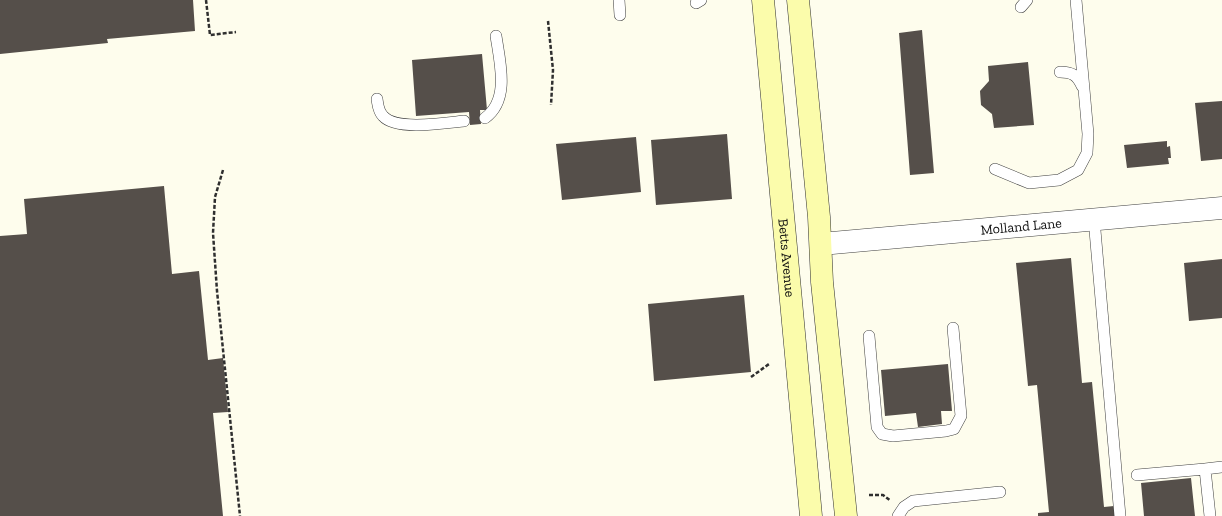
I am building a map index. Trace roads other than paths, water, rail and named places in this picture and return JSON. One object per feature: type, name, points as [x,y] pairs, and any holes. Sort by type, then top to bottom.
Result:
[{"type":"main road","name":"Betts Avenue","points":[[763,0],[811,516]]},
{"type":"main road","points":[[798,0],[823,290],[846,516]]},
{"type":"street","name":"Molland Lane","points":[[820,244],[1222,208]]},
{"type":"lane","points":[[619,0],[620,15]]},
{"type":"lane","points":[[995,169],[1029,183],[1059,180],[1078,170],[1088,153],[1076,0]]},
{"type":"lane","points":[[485,118],[494,112],[501,94],[496,36]]},
{"type":"lane","points":[[1060,72],[1069,72],[1077,77],[1084,90]]},
{"type":"lane","points":[[377,99],[379,110],[384,118],[398,123],[415,125],[464,121]]},
{"type":"lane","points":[[1094,219],[1120,516]]},
{"type":"lane","points":[[869,336],[877,427],[882,434],[893,436],[946,431],[954,429],[961,416],[953,328]]},
{"type":"lane","points":[[1137,475],[1222,467]]},
{"type":"lane","points":[[1205,469],[1210,516]]},
{"type":"lane","points":[[900,513],[913,501],[1000,492]]}]
